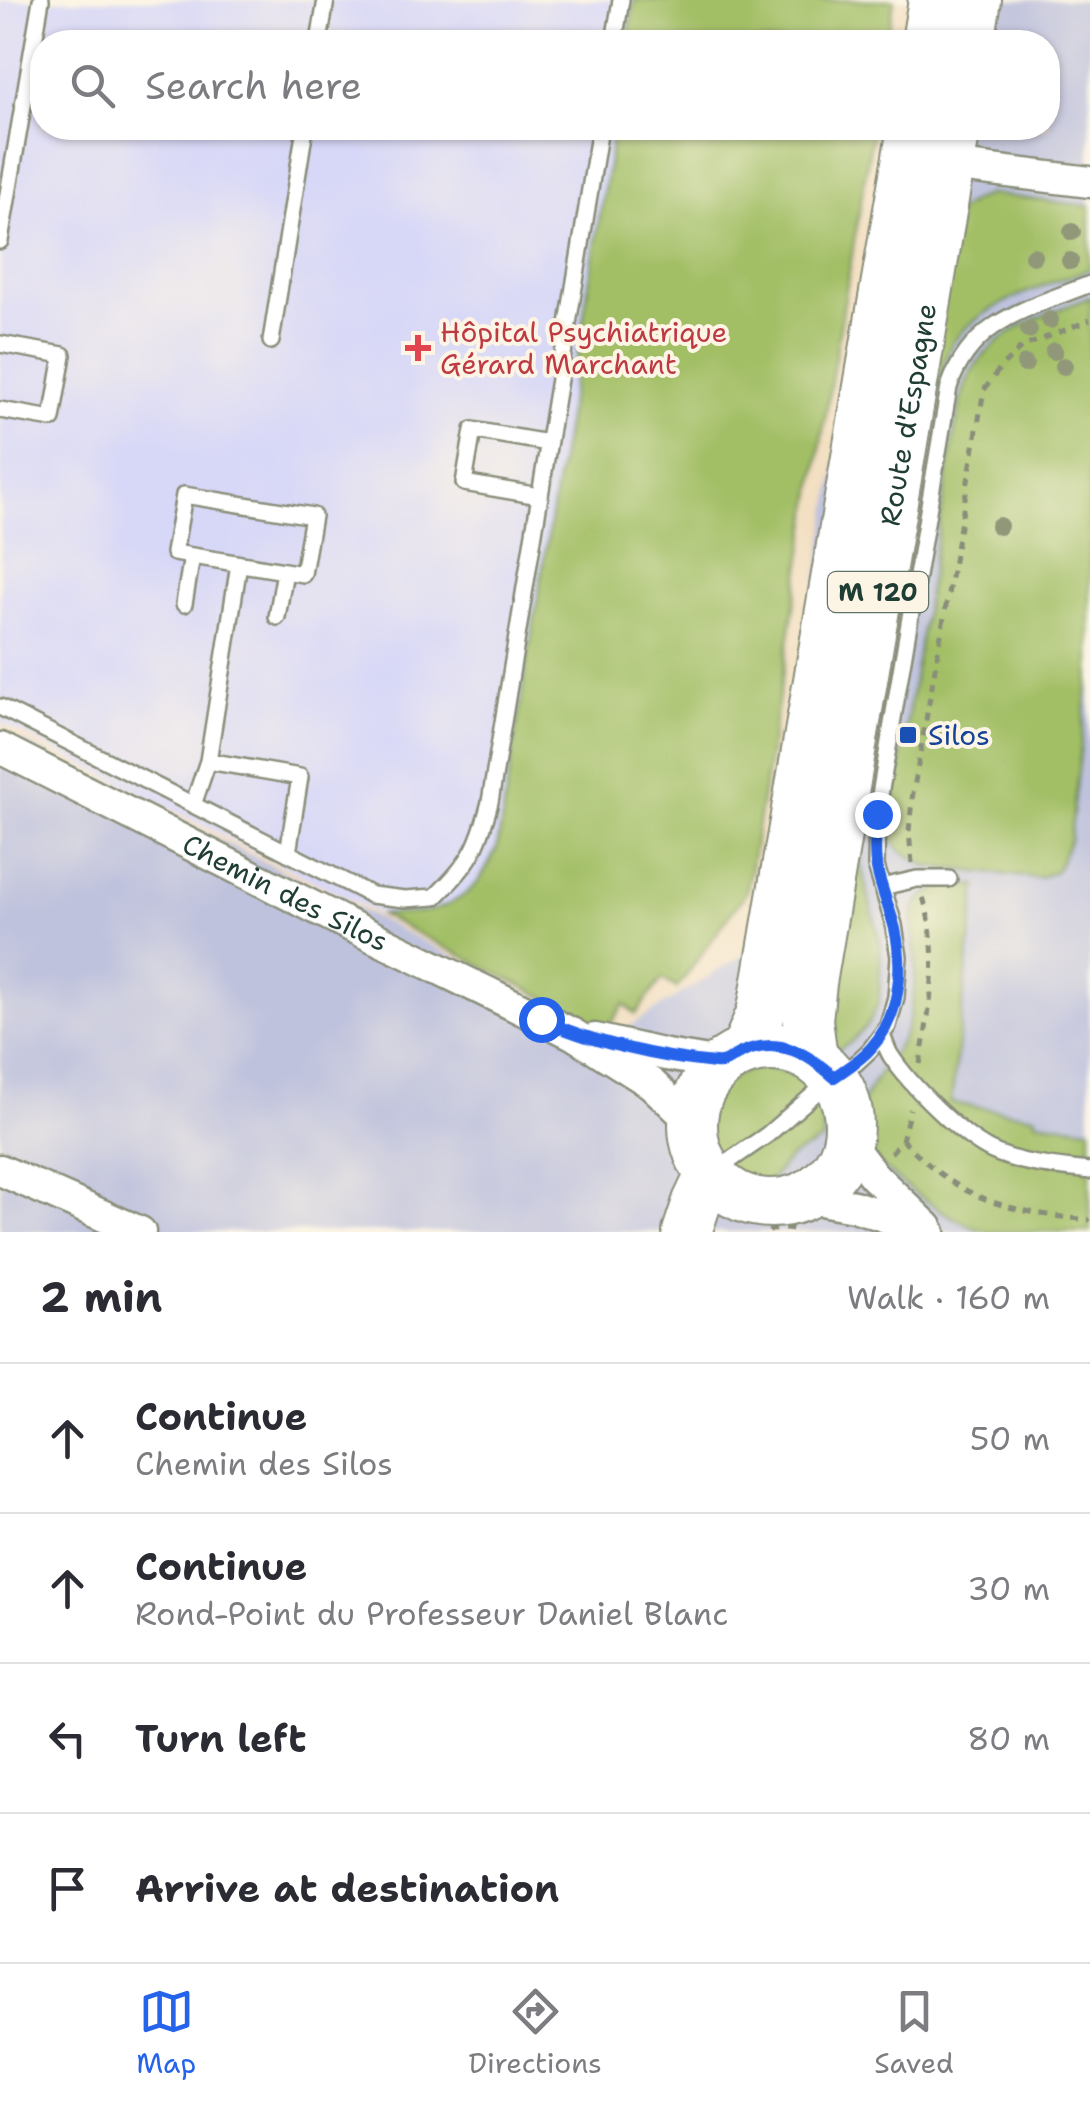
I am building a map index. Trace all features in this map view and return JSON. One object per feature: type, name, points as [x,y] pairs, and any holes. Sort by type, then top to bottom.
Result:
[{"type":"main road","points":[[928,30],[933,0]]},
{"type":"main road","points":[[972,30],[978,0]]},
{"type":"main road","name":"Route d'Espagne","points":[[692,1122],[700,1090],[733,1058],[761,1013],[931,145]]},
{"type":"main road","name":"Route d'Espagne","points":[[848,1142],[848,1108],[823,1068],[808,1020],[931,145]]},
{"type":"main road","points":[[733,1058],[768,1046],[791,1049],[823,1068]]},
{"type":"main road","points":[[692,1122],[696,1150],[710,1175],[773,1219],[824,1184],[840,1165],[848,1142]]},
{"type":"main road","points":[[687,1232],[710,1175]]},
{"type":"street","points":[[931,145],[1090,182]]},
{"type":"street","name":"Chemin des Silos","points":[[0,748],[573,1034],[652,1084],[692,1122]]},
{"type":"street","name":"Chemin des Silos","points":[[573,1034],[666,1055],[733,1058]]},
{"type":"street","points":[[848,1142],[873,1175],[932,1232]]},
{"type":"street","points":[[0,1170],[140,1232]]},
{"type":"street","points":[[773,1219],[854,1206],[932,1232]]},
{"type":"lane","points":[[35,30],[41,0]]},
{"type":"lane","points":[[321,30],[326,0]]},
{"type":"lane","points":[[616,30],[621,0]]},
{"type":"lane","points":[[0,241],[4,192],[30,57]]},
{"type":"lane","points":[[271,341],[303,140]]},
{"type":"lane","points":[[0,706],[371,895],[435,897],[460,873],[480,841],[490,802],[598,140]]},
{"type":"lane","points":[[710,1175],[767,1135],[823,1068],[870,1050],[892,1015],[899,969],[894,924],[876,866],[877,814],[946,407],[956,368],[979,336],[1006,318],[1090,284]]},
{"type":"lane","points":[[0,344],[63,355],[52,419],[0,410]]},
{"type":"lane","points":[[539,496],[464,484],[473,430],[548,443]]},
{"type":"lane","points":[[184,494],[313,516],[304,574],[192,556],[174,553],[184,494]]},
{"type":"lane","points":[[184,604],[192,556]]},
{"type":"lane","points":[[192,805],[208,761],[240,564]]},
{"type":"lane","points":[[277,617],[286,571]]},
{"type":"lane","points":[[208,761],[300,777],[288,853]]},
{"type":"lane","points":[[882,887],[917,879],[949,879]]},
{"type":"lane","points":[[882,1036],[891,1056],[917,1087],[966,1136],[991,1151],[1032,1164],[1090,1171]]},
{"type":"path","points":[[1090,320],[1022,347],[1000,367],[984,390],[912,799],[910,846],[930,919],[934,960],[917,1087],[902,1140],[949,1180],[990,1202],[1022,1211],[1090,1220]]},
{"type":"shaded area","name":"Hôpital Psychiatrique Gérard Marchant","points":[[0,0],[894,0],[889,30],[30,30],[30,140],[870,140],[677,988],[662,979],[636,1014],[624,1004],[607,1029],[0,723]]},
{"type":"shaded area","points":[[915,0],[1090,0],[1090,1232],[0,1232],[0,730],[614,1036],[754,948],[891,140],[1060,140],[1060,30],[909,30]]},
{"type":"green space","points":[[634,0],[894,0],[889,30],[629,30]]},
{"type":"green space","points":[[612,140],[871,140],[747,891],[677,988],[662,979],[636,1014],[624,1004],[607,1029],[379,914],[432,910],[455,901],[480,879],[497,848]]},
{"type":"green space","points":[[990,194],[1090,206],[1090,269],[1034,289],[978,318],[952,344],[940,374],[860,839],[861,866],[881,947],[879,1002],[869,1023],[851,1042],[832,1053],[823,1027],[958,211]]},
{"type":"green space","points":[[1090,297],[1090,670],[1070,839],[1056,871],[1039,878],[928,867],[900,850],[891,839],[890,825],[963,392],[977,364],[1003,337]]},
{"type":"green space","points":[[955,885],[977,885],[951,1103],[1090,1128],[1090,1232],[977,1229],[945,1213],[896,1179],[875,1158],[864,1138],[860,1120],[863,1104],[900,1043],[909,1019],[915,969],[914,912],[928,894]]},
{"type":"green space","points":[[756,1068],[787,1072],[799,1078],[816,1096],[823,1123],[823,1140],[791,1157],[766,1185],[729,1173],[714,1154],[707,1131],[710,1108],[721,1087],[733,1077]]},
{"type":"place","name":"Hôpital Psychiatrique Gérard Marchant","points":[[418,348]]},
{"type":"place","name":"Silos","points":[[908,735]]},
{"type":"route","points":[[541,1019],[573,1034],[721,1064],[745,1051],[768,1046],[791,1049],[812,1058],[834,1077],[856,1063],[882,1036],[896,996],[898,941],[876,866],[877,814]]}]
